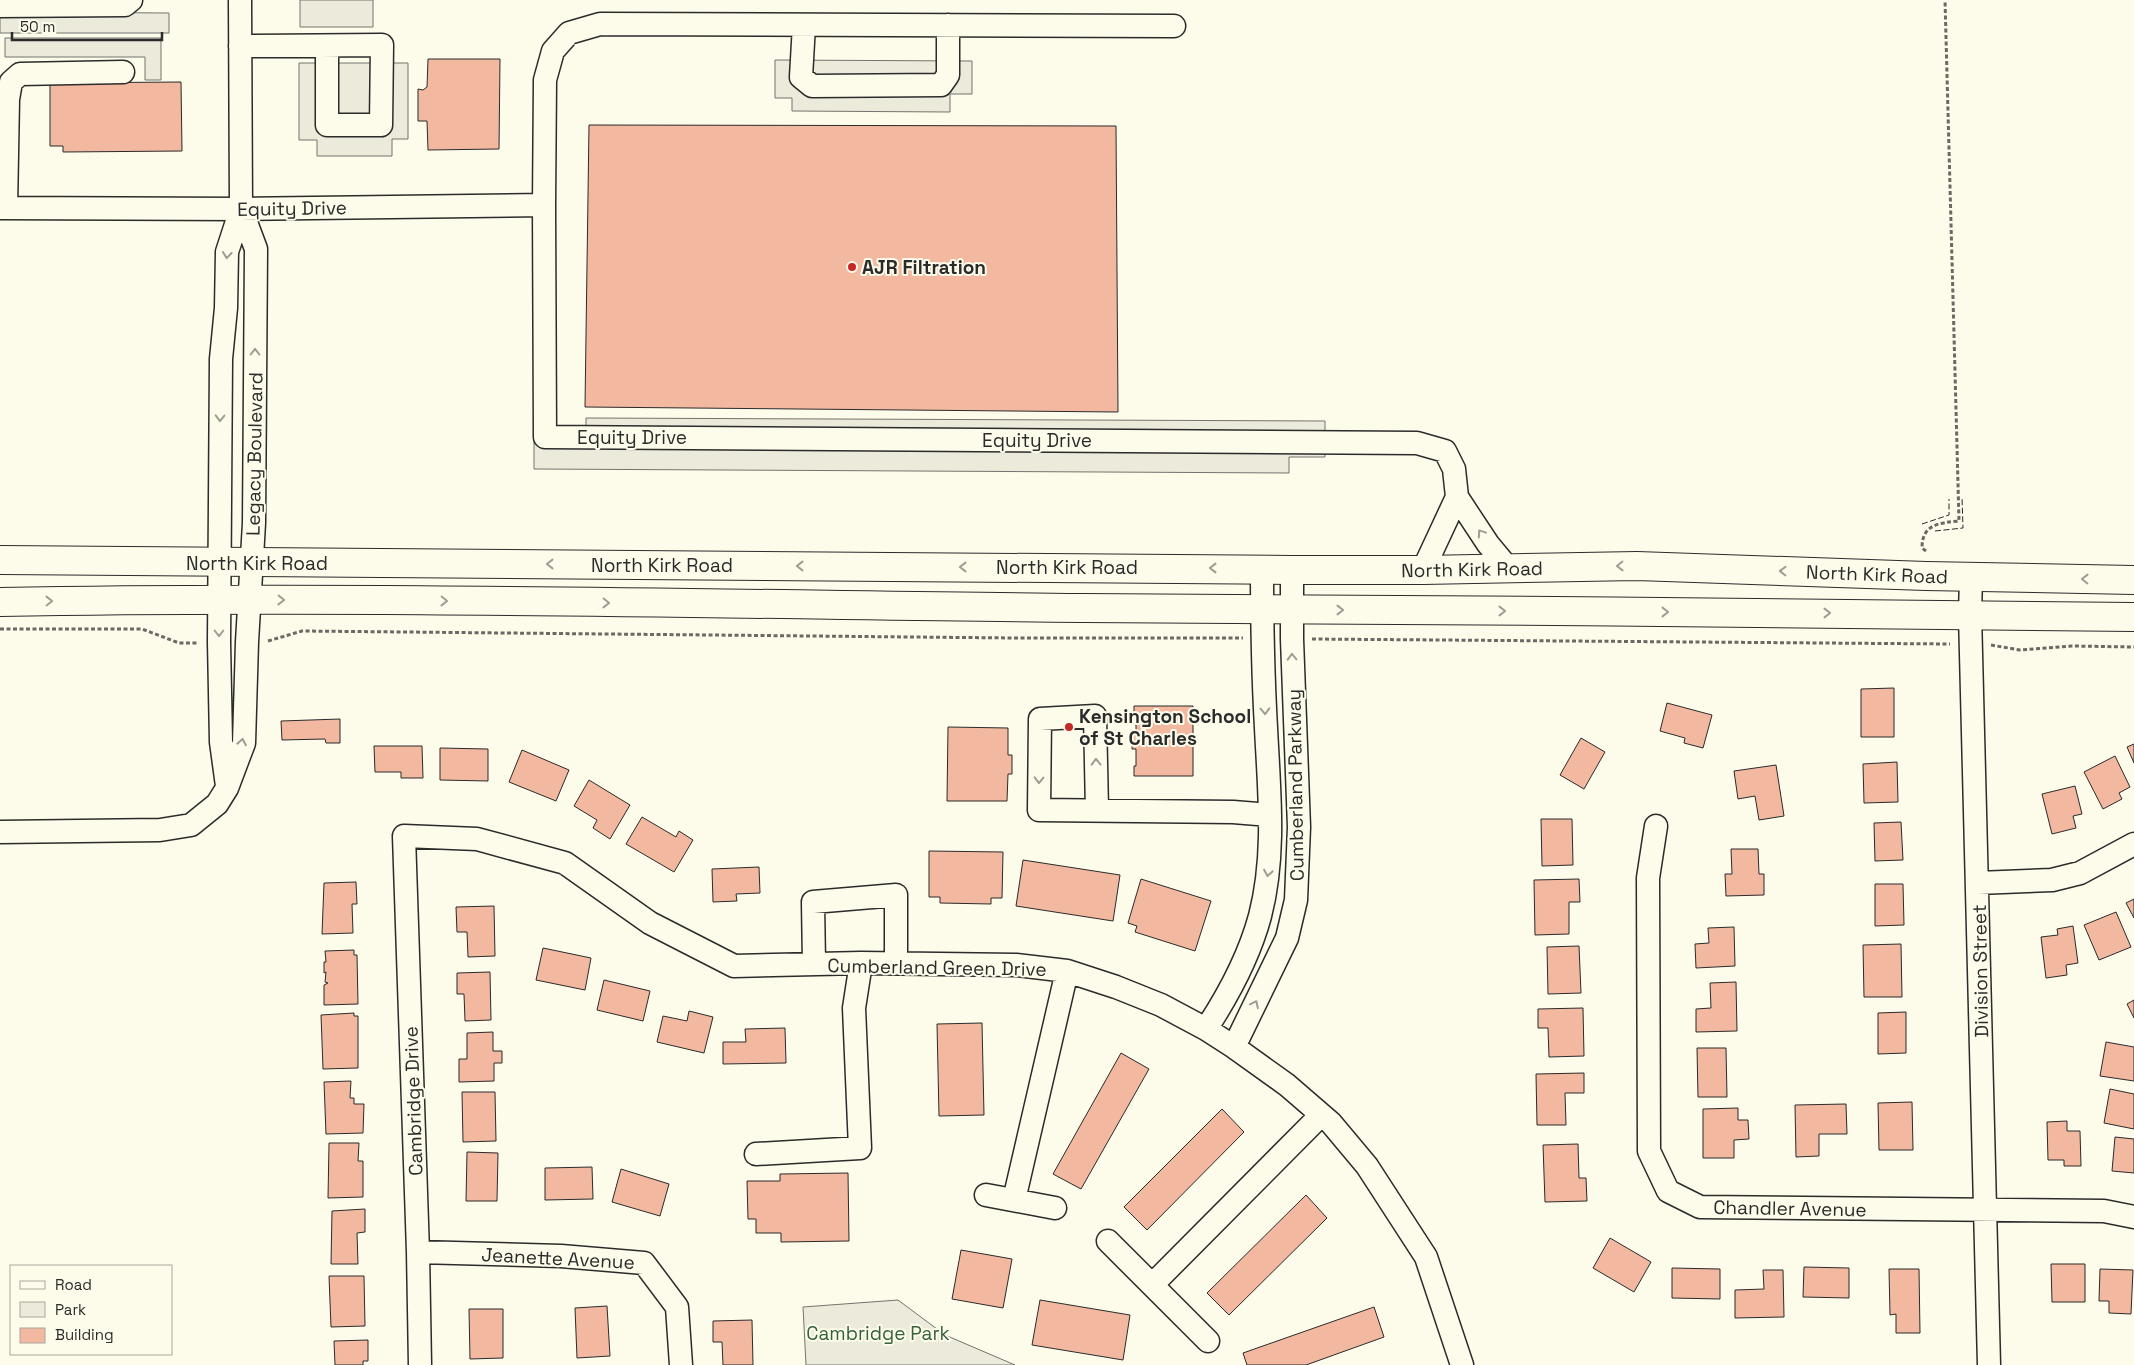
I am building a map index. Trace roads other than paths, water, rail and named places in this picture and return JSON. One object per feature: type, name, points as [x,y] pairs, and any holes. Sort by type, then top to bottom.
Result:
[{"type":"main road","name":"North Kirk Road","points":[[0,560],[1292,570],[1423,570],[1637,566],[1971,577],[2134,580]]},
{"type":"main road","name":"North Kirk Road","points":[[0,602],[250,599],[2134,617]]},
{"type":"street","points":[[0,6],[125,5],[131,0]]},
{"type":"street","name":"Legacy Boulevard","points":[[227,788],[220,742],[218,642],[221,359],[226,308],[226,252],[241,209],[240,0]]},
{"type":"street","points":[[544,205],[544,80],[552,51],[569,33],[600,24],[1174,26]]},
{"type":"street","points":[[804,25],[802,77],[812,86],[941,85],[948,75],[948,25]]},
{"type":"street","points":[[240,46],[382,45],[381,125],[327,125],[327,46]]},
{"type":"street","points":[[3,208],[8,99],[11,82],[20,74],[123,72]]},
{"type":"street","name":"Equity Drive","points":[[3,208],[241,209],[544,205],[544,437],[1417,443],[1445,451],[1454,469],[1457,496],[1488,544],[1508,568]]},
{"type":"street","name":"Legacy Boulevard","points":[[0,832],[160,830],[192,825],[217,804],[227,788],[244,743],[247,642],[254,523],[256,250],[241,209]]},
{"type":"street","points":[[1423,570],[1457,496]]},
{"type":"street","name":"Cumberland Parkway","points":[[1206,1029],[1228,996],[1246,957],[1260,916],[1269,866],[1270,815],[1262,638],[1262,569]]},
{"type":"street","name":"Cumberland Parkway","points":[[1234,1048],[1287,938],[1296,900],[1299,827],[1291,610],[1292,570]]},
{"type":"street","name":"Division Street","points":[[1971,577],[1970,614],[1989,1365]]},
{"type":"street","points":[[1098,810],[1096,716],[1040,719],[1039,810],[1233,812],[1270,815]]},
{"type":"street","name":"Chandler Avenue","points":[[1656,826],[1648,878],[1649,1151],[1668,1191],[1700,1207],[2104,1210],[2134,1217]]},
{"type":"street","name":"Cumberland Green Drive","points":[[404,836],[477,839],[565,863],[650,923],[734,966],[861,963],[1016,965],[1067,971],[1116,987],[1161,1005],[1206,1029],[1287,1085],[1331,1123],[1367,1166],[1426,1257],[1462,1365]]},
{"type":"street","name":"Cambridge Drive","points":[[404,836],[420,1365]]},
{"type":"street","points":[[1978,883],[2052,880],[2080,873],[2134,844]]},
{"type":"street","points":[[814,964],[813,902],[896,895],[896,964]]},
{"type":"street","points":[[756,1154],[860,1148],[854,1008],[861,963]]},
{"type":"street","points":[[1014,1200],[1067,971]]},
{"type":"street","points":[[1152,1285],[1321,1114]]},
{"type":"street","points":[[986,1195],[1055,1208]]},
{"type":"street","points":[[1108,1241],[1208,1341]]},
{"type":"street","name":"Jeanette Avenue","points":[[418,1252],[560,1256],[644,1263],[677,1307],[681,1365]]},
{"type":"place","name":"AJR Filtration","points":[[852,267]]},
{"type":"place","name":"Kensington School of St Charles","points":[[1069,727]]},
{"type":"park label","name":"Cambridge Park","points":[[878,1333]]}]
